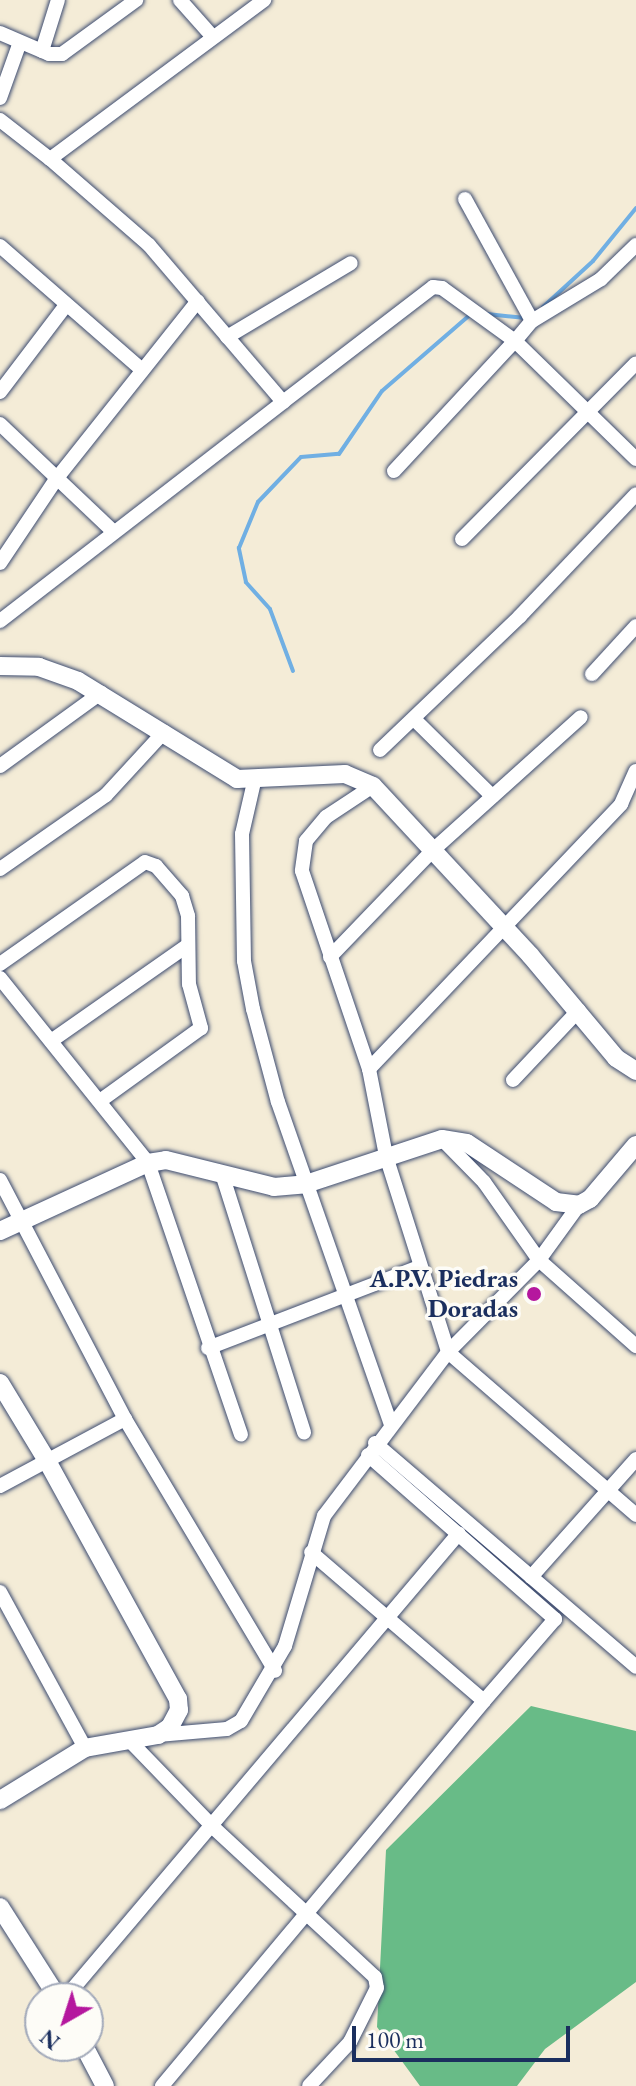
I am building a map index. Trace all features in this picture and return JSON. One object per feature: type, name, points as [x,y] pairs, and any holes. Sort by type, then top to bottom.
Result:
[{"type":"street","points":[[42,51],[58,0]]},
{"type":"street","points":[[0,33],[42,51],[62,54],[136,0]]},
{"type":"street","points":[[180,0],[212,36]]},
{"type":"street","points":[[50,159],[264,0]]},
{"type":"street","points":[[0,98],[20,42]]},
{"type":"street","points":[[0,120],[149,245],[283,402]]},
{"type":"street","points":[[465,199],[532,321]]},
{"type":"street","points":[[394,471],[532,321],[601,279],[636,245]]},
{"type":"street","points":[[0,246],[142,370]]},
{"type":"street","points":[[227,337],[351,263]]},
{"type":"street","points":[[0,621],[433,287],[442,288],[515,341],[636,459]]},
{"type":"street","points":[[0,563],[57,478],[198,301]]},
{"type":"street","points":[[0,392],[66,305]]},
{"type":"street","points":[[462,539],[636,363]]},
{"type":"street","points":[[0,424],[114,532]]},
{"type":"street","points":[[380,750],[636,494]]},
{"type":"street","points":[[592,674],[636,626]]},
{"type":"street","points":[[3,668],[57,672],[101,693],[237,779],[254,782],[345,774],[373,786],[505,927],[579,1010],[616,1058],[636,1071]]},
{"type":"street","points":[[0,766],[101,693]]},
{"type":"street","points":[[330,957],[432,851],[581,717]]},
{"type":"street","points":[[414,719],[492,796]]},
{"type":"street","points":[[0,869],[106,795],[164,732]]},
{"type":"street","points":[[369,1069],[621,804],[636,771]]},
{"type":"street","points":[[254,782],[242,834],[244,961],[278,1102],[344,1298],[391,1424]]},
{"type":"street","points":[[373,786],[326,817],[306,841],[302,857],[330,957],[369,1069],[386,1156],[448,1352],[636,1515]]},
{"type":"street","points":[[0,964],[145,862],[156,866],[182,896],[189,984],[201,1028],[101,1100]]},
{"type":"street","points":[[51,1041],[188,945]]},
{"type":"street","points":[[0,978],[101,1100],[148,1163],[208,1348],[241,1435]]},
{"type":"street","points":[[513,1080],[579,1010]]},
{"type":"street","points":[[442,1139],[484,1182],[539,1260],[636,1346]]},
{"type":"street","points":[[0,1231],[148,1163],[166,1160],[223,1177],[274,1187],[306,1184],[442,1139],[467,1143],[556,1202],[579,1205]]},
{"type":"street","points":[[0,1800],[85,1748],[128,1739],[227,1729],[241,1721],[275,1671],[324,1516],[448,1352],[539,1260],[579,1205],[590,1199],[636,1145]]},
{"type":"street","points":[[223,1177],[304,1432]]},
{"type":"street","points":[[0,1180],[23,1218],[125,1419],[275,1671]]},
{"type":"street","points":[[208,1348],[419,1267]]},
{"type":"street","points":[[0,1383],[46,1459],[178,1699],[178,1717],[158,1735]]},
{"type":"street","points":[[0,1486],[125,1419]]},
{"type":"street","points":[[162,2086],[555,1619],[372,1449]]},
{"type":"street","points":[[372,1449],[531,1577],[636,1667]]},
{"type":"street","points":[[531,1577],[636,1459]]},
{"type":"street","points":[[79,1982],[392,1618],[459,1533]]},
{"type":"street","points":[[311,1552],[392,1618],[484,1701]]},
{"type":"street","points":[[0,1592],[85,1748]]},
{"type":"street","points":[[128,1739],[214,1828],[375,1977],[377,1988],[350,2042],[309,2086]]},
{"type":"street","points":[[0,1907],[48,1982]]},
{"type":"street","points":[[92,2062],[105,2086]]},
{"type":"green space","points":[[531,1706],[636,1731],[636,1982],[545,2049],[517,2086],[420,2086],[377,2027],[386,1850]]},
{"type":"waterway","points":[[543,307],[593,261],[636,208]]},
{"type":"waterway","points":[[293,671],[270,609],[246,582],[239,548],[258,502],[301,457],[339,454],[382,391],[471,314]]},
{"type":"waterway","points":[[487,314],[526,318]]},
{"type":"place","name":"A.P.V. Piedras Doradas","points":[[534,1294]]}]
